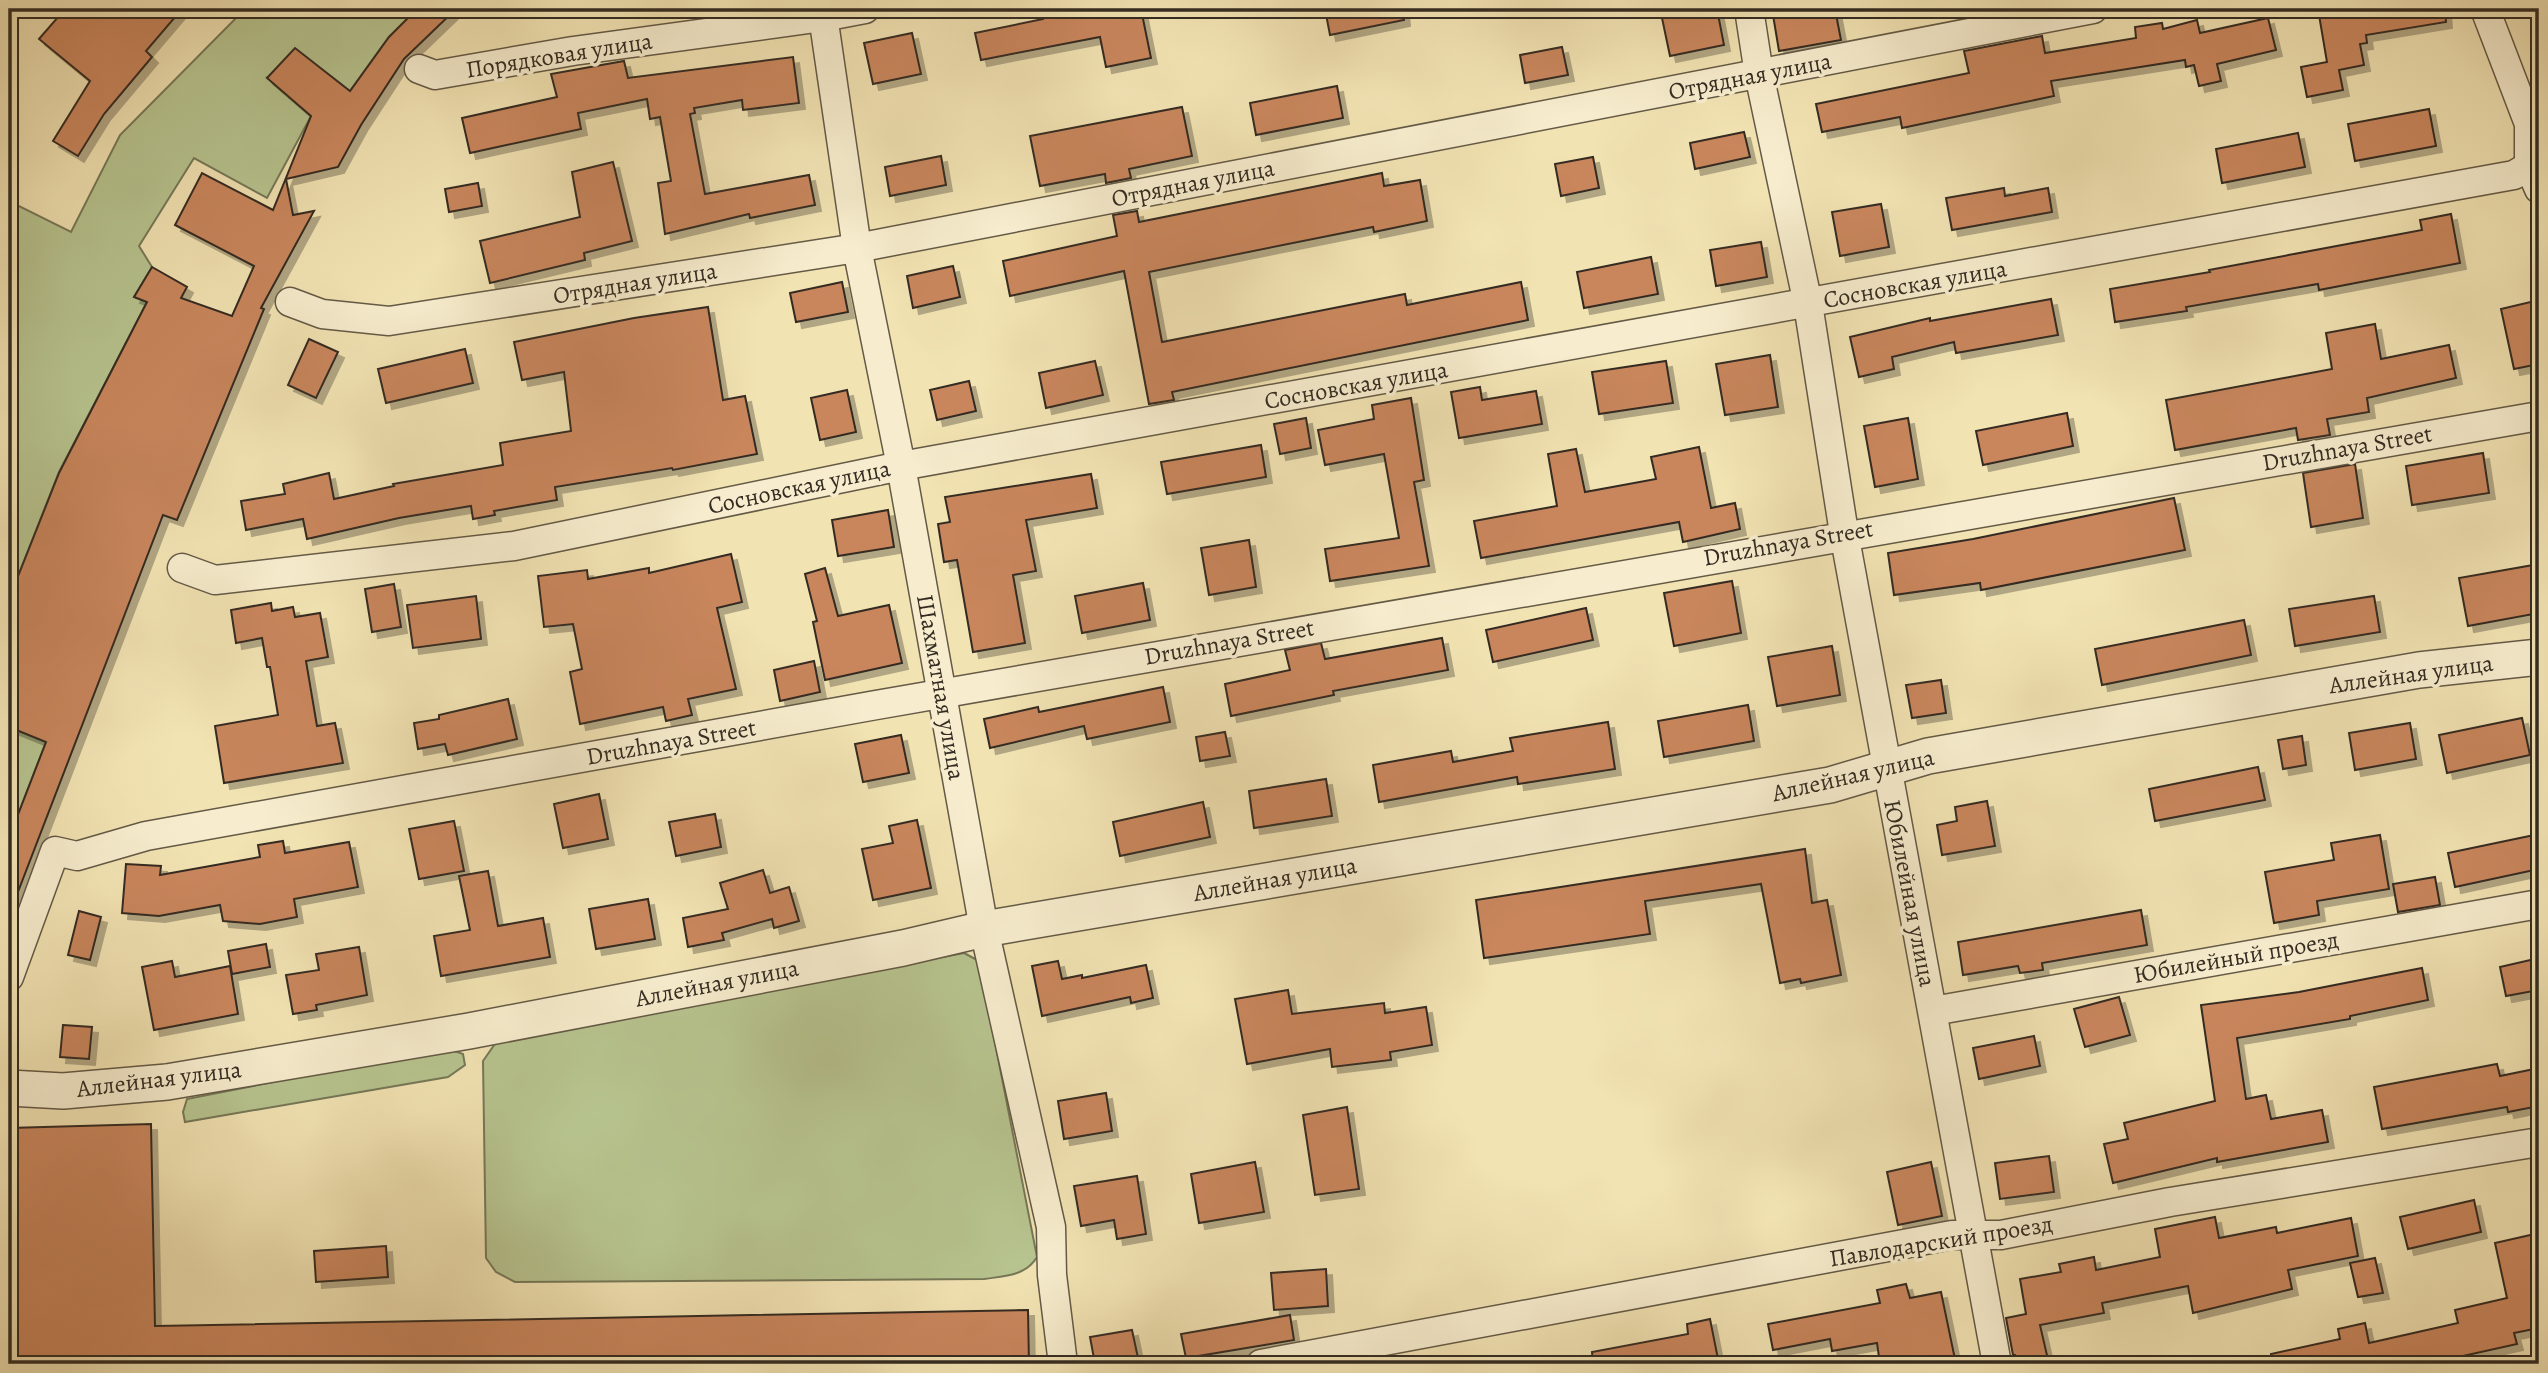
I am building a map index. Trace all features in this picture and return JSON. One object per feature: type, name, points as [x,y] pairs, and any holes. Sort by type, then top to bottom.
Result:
[{"type":"street","name":"Порядковая улица","points":[[419,69],[435,75],[573,51],[865,9]]},
{"type":"street","name":"Юбилейная улица","points":[[1749,9],[1759,74],[1808,304],[1844,533],[1997,1364]]},
{"type":"street","name":"Отрядная улица","points":[[290,302],[322,314],[389,321],[857,248],[2093,9]]},
{"type":"street","points":[[2485,9],[2529,124],[2534,178]]},
{"type":"street","name":"Шахматная улица","points":[[823,13],[857,248],[901,466],[984,929],[1051,1227],[1052,1275],[1063,1364]]},
{"type":"street","name":"Сосновская улица","points":[[181,568],[215,580],[514,546],[901,466],[1808,304],[2514,174],[2534,178]]},
{"type":"street","name":"Druzhnaya Street","points":[[9,977],[55,851],[77,856],[146,836],[942,692],[1844,533],[2539,416]]},
{"type":"street","name":"Аллейная улица","points":[[9,1088],[63,1091],[167,1082],[470,1031],[903,948],[984,929],[1830,785],[1928,756],[2419,670],[2539,657]]},
{"type":"street","name":"Юбилейный проезд","points":[[1933,1011],[2539,904]]},
{"type":"street","name":"Павлодарский проезд","points":[[1261,1364],[1952,1235],[2001,1235],[2170,1202],[2539,1142]]},
{"type":"green space","points":[[245,9],[417,9],[389,37],[350,91],[268,78],[311,116],[267,198],[194,158],[139,246],[152,267],[134,297],[147,302],[59,472],[9,599],[9,201],[71,232],[120,135]]},
{"type":"green space","points":[[9,727],[46,742],[9,838]]},
{"type":"green space","points":[[964,953],[979,961],[1037,1257],[1021,1272],[984,1279],[515,1282],[496,1272],[486,1258],[483,1061],[497,1041]]},
{"type":"green space","points":[[446,1048],[463,1054],[465,1065],[448,1077],[185,1122],[183,1112],[187,1099]]},
{"type":"building","points":[[65,9],[182,9],[146,51],[152,57],[104,114],[78,156],[53,141],[90,81],[39,39]]},
{"type":"building","points":[[417,9],[456,9],[404,59],[361,125],[338,167],[286,179],[293,215],[314,211],[261,308],[264,309],[177,520],[163,515],[9,910],[9,838],[46,742],[9,727],[9,599],[59,473],[147,302],[134,297],[152,267],[187,287],[181,298],[232,316],[254,266],[175,225],[202,173],[273,210],[311,116],[267,78],[295,48],[350,91],[389,37]]},
{"type":"building","points":[[1041,9],[1141,9],[1151,58],[1106,67],[1100,37],[981,60],[975,33],[1043,19]]},
{"type":"building","points":[[1325,9],[1403,9],[1404,20],[1330,35]]},
{"type":"building","points":[[1717,9],[1724,45],[1670,56],[1662,18]]},
{"type":"building","points":[[1772,9],[1835,9],[1841,40],[1779,51]]},
{"type":"building","points":[[2318,9],[2445,9],[2446,22],[2366,35],[2367,43],[2360,44],[2364,65],[2339,70],[2343,90],[2307,97],[2301,67],[2327,62]]},
{"type":"building","points":[[2268,18],[2276,50],[2217,64],[2221,81],[2199,86],[2194,65],[2186,67],[2185,60],[2051,81],[2054,96],[1902,128],[1900,117],[1822,132],[1816,104],[1969,73],[1964,51],[2042,36],[2045,53],[2136,38],[2135,27],[2162,23],[2163,29],[2197,20],[2200,33]]},
{"type":"building","points":[[912,33],[921,74],[873,84],[864,43]]},
{"type":"building","points":[[1562,47],[1568,75],[1525,83],[1520,55]]},
{"type":"building","points":[[793,57],[799,103],[743,110],[742,100],[694,108],[695,113],[690,114],[705,194],[809,175],[815,205],[750,218],[749,214],[665,234],[658,183],[671,181],[660,117],[650,119],[647,99],[578,113],[581,129],[470,153],[462,118],[557,97],[551,74],[624,61],[628,78]]},
{"type":"building","points":[[1337,86],[1343,118],[1256,135],[1250,103]]},
{"type":"building","points":[[1182,107],[1192,156],[1129,169],[1131,178],[1106,183],[1105,174],[1040,186],[1030,136]]},
{"type":"building","points":[[2429,109],[2436,146],[2355,161],[2348,124]]},
{"type":"building","points":[[1744,132],[1750,157],[1695,169],[1690,143]]},
{"type":"building","points":[[2298,133],[2305,167],[2222,183],[2216,149]]},
{"type":"building","points":[[941,156],[946,185],[890,196],[885,167]]},
{"type":"building","points":[[1593,157],[1599,188],[1561,196],[1555,164]]},
{"type":"building","points":[[613,162],[632,241],[584,253],[585,260],[490,283],[480,241],[580,217],[572,172]]},
{"type":"building","points":[[1382,173],[1384,186],[1420,180],[1427,221],[1374,232],[1373,227],[1149,272],[1162,342],[1405,294],[1407,305],[1521,282],[1528,320],[1172,392],[1174,400],[1149,404],[1124,271],[1010,296],[1003,261],[1117,236],[1113,215],[1137,211],[1139,222]]},
{"type":"building","points":[[478,183],[482,206],[449,212],[445,189]]},
{"type":"building","points":[[2004,188],[2005,196],[2048,188],[2052,212],[1952,230],[1946,198]]},
{"type":"building","points":[[1881,204],[1889,247],[1840,256],[1832,212]]},
{"type":"building","points":[[2451,214],[2460,263],[2319,290],[2318,284],[2186,307],[2187,311],[2115,322],[2110,289],[2422,230],[2420,220]]},
{"type":"building","points":[[1761,242],[1767,277],[1716,286],[1710,250]]},
{"type":"building","points":[[1651,257],[1658,294],[1584,308],[1577,272]]},
{"type":"building","points":[[953,266],[960,297],[913,308],[907,276]]},
{"type":"building","points":[[842,282],[848,312],[796,322],[790,293]]},
{"type":"building","points":[[2051,299],[2058,335],[1956,353],[1954,342],[1892,357],[1894,369],[1859,377],[1850,337],[1930,318],[1930,321]]},
{"type":"building","points":[[2539,300],[2539,364],[2514,369],[2501,309]]},
{"type":"building","points":[[708,307],[723,400],[745,396],[757,454],[673,470],[672,468],[555,487],[557,500],[494,511],[495,515],[473,519],[471,506],[399,518],[307,539],[303,519],[246,530],[241,501],[285,494],[283,484],[329,473],[334,499],[394,486],[393,484],[503,465],[500,443],[571,431],[564,372],[522,380],[514,342],[634,318]]},
{"type":"building","points":[[2375,324],[2381,359],[2449,345],[2456,378],[2367,398],[2369,412],[2327,419],[2330,435],[2298,440],[2296,428],[2175,450],[2166,400],[2332,369],[2326,333]]},
{"type":"building","points":[[309,339],[338,352],[316,398],[288,385]]},
{"type":"building","points":[[465,349],[473,383],[386,403],[378,369]]},
{"type":"building","points":[[1770,355],[1778,407],[1725,415],[1716,364]]},
{"type":"building","points":[[1095,361],[1103,395],[1046,408],[1039,373]]},
{"type":"building","points":[[1666,361],[1673,403],[1599,414],[1592,372]]},
{"type":"building","points":[[969,381],[976,411],[937,420],[930,390]]},
{"type":"building","points":[[1480,387],[1482,400],[1536,391],[1542,424],[1459,438],[1451,392]]},
{"type":"building","points":[[847,390],[856,432],[820,440],[811,398]]},
{"type":"building","points":[[1411,398],[1424,480],[1414,482],[1429,566],[1330,581],[1325,549],[1399,538],[1384,454],[1325,465],[1318,430],[1374,419],[1372,405]]},
{"type":"building","points":[[2067,413],[2073,446],[1983,465],[1976,431]]},
{"type":"building","points":[[1306,418],[1311,448],[1280,454],[1274,424]]},
{"type":"building","points":[[1908,418],[1918,479],[1875,487],[1864,426]]},
{"type":"building","points":[[1261,445],[1266,477],[1167,494],[1161,462]]},
{"type":"building","points":[[1699,447],[1711,508],[1735,503],[1740,529],[1683,542],[1679,522],[1481,558],[1474,521],[1557,506],[1548,454],[1576,449],[1585,492],[1656,479],[1651,457]]},
{"type":"building","points":[[2483,453],[2489,493],[2412,505],[2406,466]]},
{"type":"building","points":[[2355,464],[2363,518],[2311,527],[2303,473]]},
{"type":"building","points":[[1091,474],[1097,508],[1026,520],[1036,571],[1013,575],[1025,643],[973,652],[957,560],[944,562],[938,524],[950,522],[945,497]]},
{"type":"building","points":[[2174,498],[2185,550],[1981,590],[1980,583],[1894,595],[1888,553],[1973,539]]},
{"type":"building","points":[[888,510],[894,547],[838,556],[832,520]]},
{"type":"building","points":[[1249,540],[1256,587],[1209,595],[1201,548]]},
{"type":"building","points":[[731,554],[742,602],[717,608],[736,689],[688,699],[692,715],[666,721],[663,707],[580,724],[570,672],[582,669],[573,624],[544,627],[538,576],[587,570],[588,579],[649,568],[649,573]]},
{"type":"building","points":[[2539,564],[2539,613],[2468,626],[2459,578]]},
{"type":"building","points":[[825,568],[838,616],[889,605],[902,663],[825,680],[813,622],[817,621],[805,574]]},
{"type":"building","points":[[1732,581],[1741,633],[1674,646],[1664,593]]},
{"type":"building","points":[[1143,583],[1150,620],[1082,633],[1075,596]]},
{"type":"building","points":[[394,584],[401,627],[372,632],[365,589]]},
{"type":"building","points":[[476,596],[481,639],[413,648],[407,605]]},
{"type":"building","points":[[2374,596],[2380,632],[2295,646],[2289,609]]},
{"type":"building","points":[[271,603],[272,611],[293,607],[295,617],[320,613],[328,657],[306,661],[317,726],[335,723],[343,763],[224,783],[215,726],[278,715],[262,638],[236,643],[231,610]]},
{"type":"building","points":[[1586,608],[1593,640],[1493,662],[1486,630]]},
{"type":"building","points":[[2244,620],[2251,655],[2102,685],[2095,649]]},
{"type":"building","points":[[1442,638],[1448,670],[1333,691],[1334,695],[1231,716],[1225,684],[1290,670],[1285,650],[1321,643],[1325,659]]},
{"type":"building","points":[[1832,646],[1840,695],[1777,706],[1768,657]]},
{"type":"building","points":[[814,661],[820,692],[780,701],[774,670]]},
{"type":"building","points":[[1941,680],[1946,713],[1912,718],[1906,685]]},
{"type":"building","points":[[1163,687],[1170,722],[1087,739],[1084,726],[990,748],[984,719],[1038,707],[1039,712]]},
{"type":"building","points":[[508,699],[517,739],[448,755],[445,744],[418,749],[414,723],[439,719],[439,715]]},
{"type":"building","points":[[1748,705],[1754,741],[1664,757],[1658,721]]},
{"type":"building","points":[[2522,718],[2530,755],[2447,773],[2439,735]]},
{"type":"building","points":[[1608,722],[1615,769],[1518,784],[1517,777],[1379,802],[1373,765],[1451,751],[1453,762],[1513,751],[1510,738]]},
{"type":"building","points":[[2410,723],[2416,759],[2355,770],[2349,733]]},
{"type":"building","points":[[1225,732],[1230,756],[1200,761],[1196,737]]},
{"type":"building","points":[[901,735],[909,773],[863,782],[855,744]]},
{"type":"building","points":[[2302,736],[2306,765],[2283,769],[2278,740]]},
{"type":"building","points":[[2258,767],[2265,800],[2155,821],[2149,789]]},
{"type":"building","points":[[1326,779],[1332,816],[1254,828],[1249,791]]},
{"type":"building","points":[[599,794],[608,839],[563,848],[554,804]]},
{"type":"building","points":[[1987,801],[1995,846],[1942,855],[1937,825],[1957,821],[1955,807]]},
{"type":"building","points":[[1203,802],[1210,837],[1120,856],[1113,822]]},
{"type":"building","points":[[715,814],[721,847],[676,856],[669,822]]},
{"type":"building","points":[[917,820],[931,888],[873,900],[862,849],[893,843],[889,826]]},
{"type":"building","points":[[454,821],[464,871],[419,879],[409,829]]},
{"type":"building","points":[[2539,834],[2539,869],[2455,887],[2448,853]]},
{"type":"building","points":[[2380,835],[2389,889],[2317,901],[2319,915],[2274,923],[2265,872],[2334,860],[2331,843]]},
{"type":"building","points":[[283,841],[285,853],[349,842],[358,887],[294,899],[297,917],[260,924],[223,921],[220,905],[159,916],[122,913],[126,864],[161,866],[160,875],[260,857],[258,845]]},
{"type":"building","points":[[1805,849],[1812,903],[1827,900],[1841,975],[1801,983],[1800,979],[1780,983],[1761,884],[1645,901],[1650,934],[1484,958],[1476,900]]},
{"type":"building","points":[[763,870],[770,893],[789,887],[799,921],[774,928],[772,919],[722,933],[724,940],[688,947],[683,918],[728,909],[720,883]]},
{"type":"building","points":[[488,871],[498,926],[543,918],[550,957],[441,976],[434,936],[470,930],[459,876]]},
{"type":"building","points":[[2435,877],[2440,905],[2398,912],[2393,884]]},
{"type":"building","points":[[648,899],[655,939],[596,949],[589,909]]},
{"type":"building","points":[[2141,910],[2147,945],[2042,963],[2043,970],[2020,973],[2018,966],[1963,975],[1958,942]]},
{"type":"building","points":[[79,911],[101,917],[90,960],[68,955]]},
{"type":"building","points":[[266,944],[270,967],[232,974],[228,951]]},
{"type":"building","points":[[359,947],[367,995],[316,1005],[317,1010],[293,1014],[286,975],[319,970],[316,954]]},
{"type":"building","points":[[2539,958],[2539,990],[2506,996],[2500,967]]},
{"type":"building","points":[[172,961],[175,977],[230,966],[238,1014],[154,1030],[142,967]]},
{"type":"building","points":[[1058,961],[1062,979],[1082,975],[1082,978],[1146,965],[1153,998],[1131,1003],[1130,997],[1042,1016],[1032,966]]},
{"type":"building","points":[[2422,968],[2428,1000],[2350,1016],[2350,1019],[2237,1038],[2246,1099],[2266,1095],[2271,1119],[2322,1110],[2328,1142],[2217,1162],[2217,1158],[2113,1183],[2104,1144],[2128,1139],[2124,1123],[2215,1101],[2201,1005],[2299,992]]},
{"type":"building","points":[[1288,990],[1292,1014],[1384,1003],[1385,1013],[1426,1007],[1432,1045],[1390,1052],[1391,1060],[1332,1067],[1330,1049],[1247,1064],[1235,999]]},
{"type":"building","points":[[2119,997],[2130,1035],[2085,1047],[2074,1009]]},
{"type":"building","points":[[63,1025],[92,1027],[89,1059],[60,1057]]},
{"type":"building","points":[[2034,1036],[2040,1066],[1979,1079],[1973,1048]]},
{"type":"building","points":[[2497,1064],[2500,1076],[2539,1068],[2539,1106],[2508,1112],[2507,1107],[2382,1129],[2374,1087]]},
{"type":"building","points":[[1106,1093],[1112,1131],[1064,1139],[1058,1101]]},
{"type":"building","points":[[1347,1107],[1359,1189],[1315,1195],[1303,1115]]},
{"type":"building","points":[[151,1124],[155,1326],[1028,1310],[1029,1364],[9,1364],[9,1128]]},
{"type":"building","points":[[2049,1156],[2054,1192],[2000,1199],[1995,1163]]},
{"type":"building","points":[[1255,1162],[1264,1212],[1199,1223],[1191,1174]]},
{"type":"building","points":[[1931,1162],[1942,1216],[1898,1225],[1887,1172]]},
{"type":"building","points":[[1137,1176],[1146,1234],[1117,1239],[1114,1220],[1081,1226],[1074,1186]]},
{"type":"building","points":[[2474,1200],[2481,1232],[2408,1249],[2400,1217]]},
{"type":"building","points":[[2215,1217],[2219,1238],[2276,1227],[2277,1233],[2351,1218],[2358,1256],[2288,1270],[2292,1289],[2193,1313],[2188,1286],[2102,1303],[2104,1313],[2040,1325],[2049,1364],[2017,1364],[2006,1318],[2026,1314],[2020,1279],[2061,1272],[2059,1264],[2094,1257],[2096,1270],[2160,1257],[2155,1229]]},
{"type":"building","points":[[2539,1233],[2539,1328],[2514,1333],[2517,1344],[2427,1364],[2272,1364],[2271,1354],[2340,1339],[2338,1329],[2365,1323],[2369,1343],[2458,1323],[2455,1310],[2507,1298],[2495,1243]]},
{"type":"building","points":[[386,1246],[388,1277],[316,1282],[314,1251]]},
{"type":"building","points":[[2375,1258],[2383,1293],[2358,1297],[2350,1263]]},
{"type":"building","points":[[1326,1269],[1328,1306],[1274,1310],[1271,1273]]},
{"type":"building","points":[[1906,1284],[1910,1298],[1941,1292],[1956,1364],[1880,1364],[1877,1343],[1832,1351],[1830,1339],[1773,1350],[1768,1324],[1880,1303],[1877,1290]]},
{"type":"building","points":[[1290,1315],[1294,1340],[1186,1358],[1181,1334]]},
{"type":"building","points":[[1710,1319],[1719,1364],[1593,1364],[1592,1352],[1688,1334],[1687,1324]]},
{"type":"building","points":[[1132,1330],[1138,1358],[1095,1364],[1090,1337]]}]
